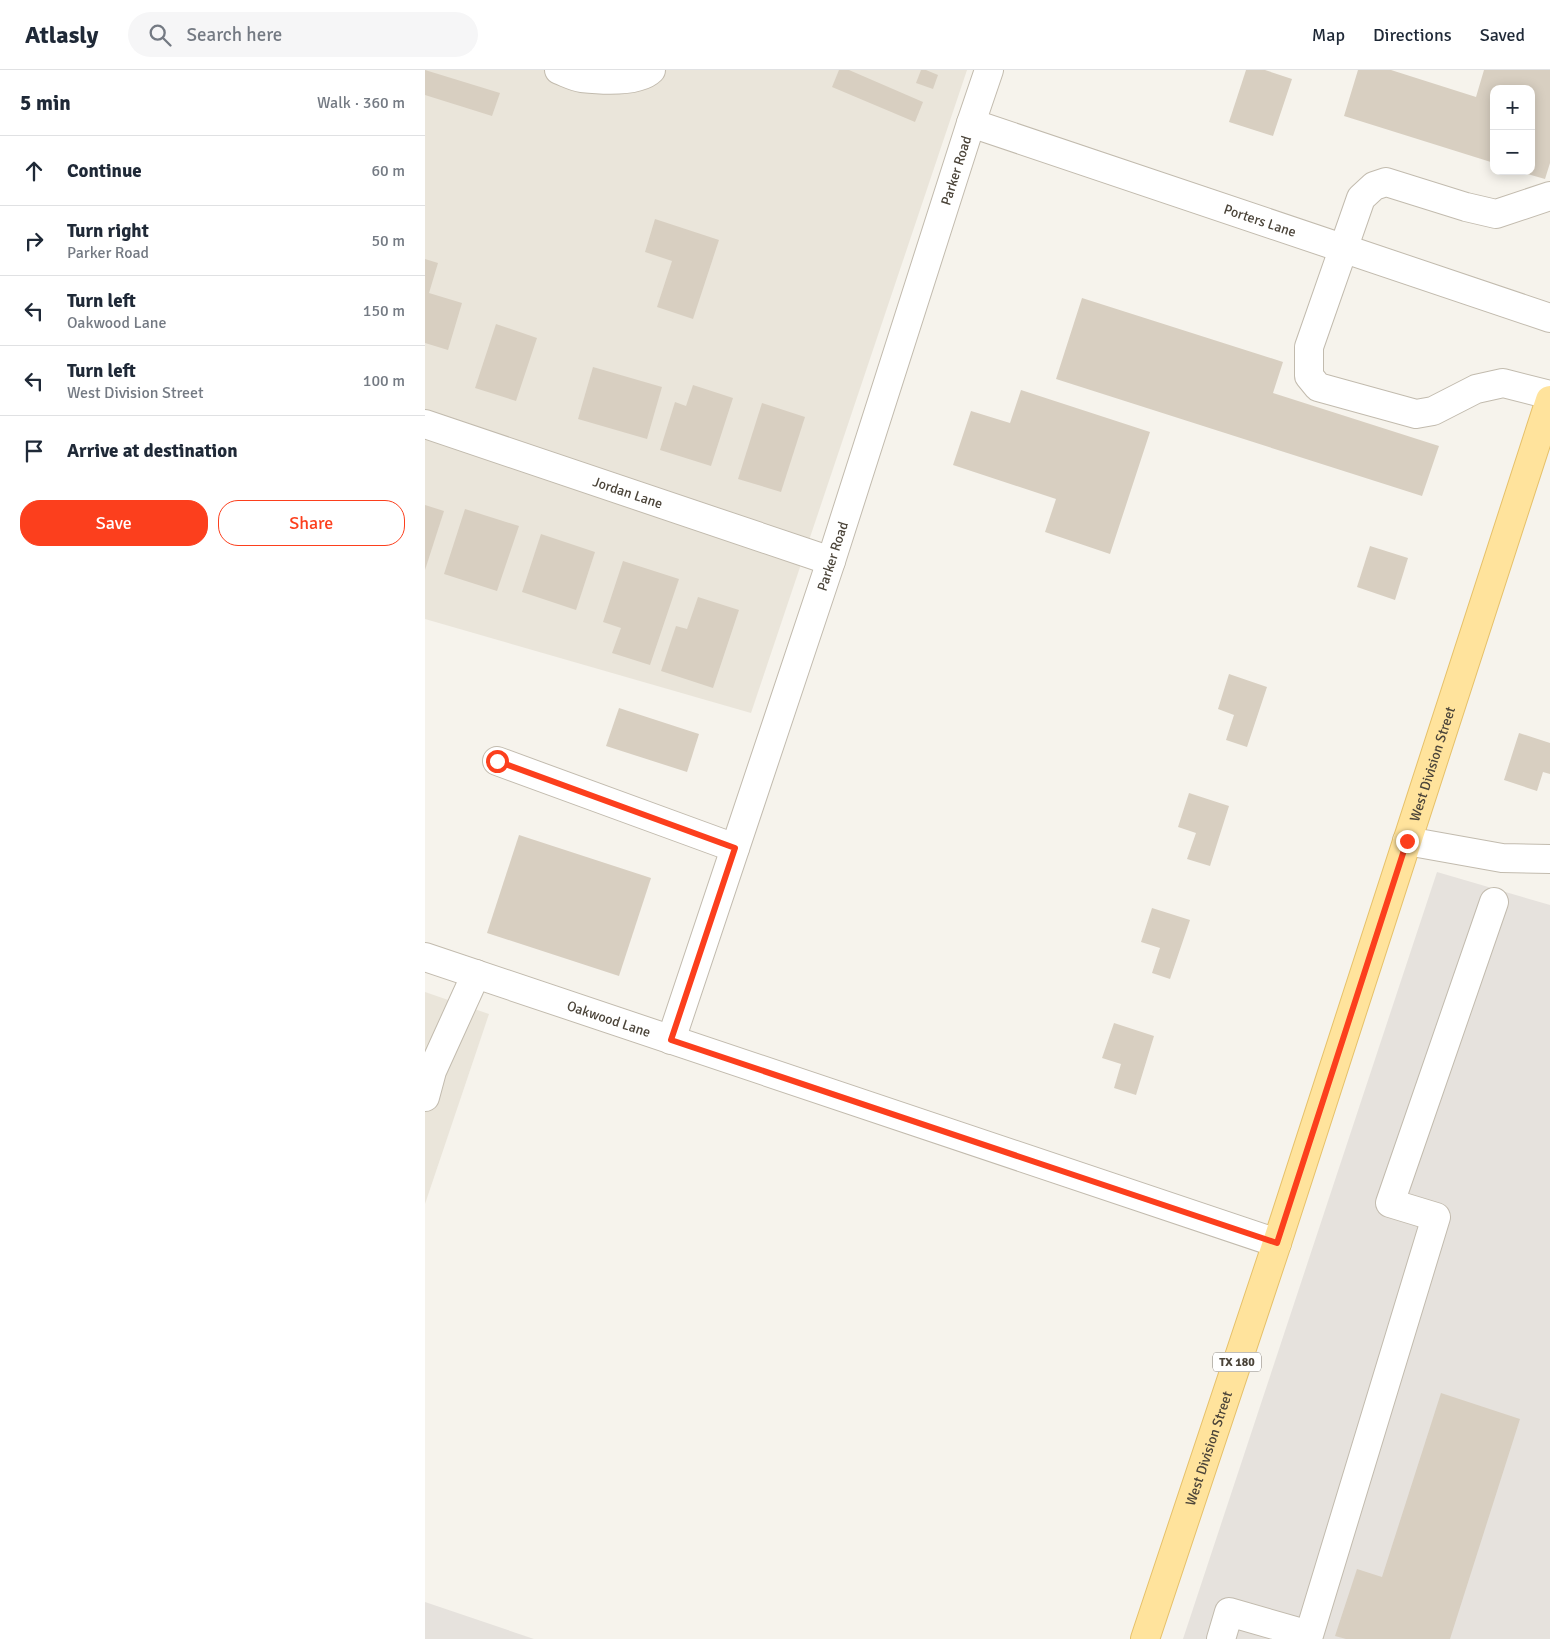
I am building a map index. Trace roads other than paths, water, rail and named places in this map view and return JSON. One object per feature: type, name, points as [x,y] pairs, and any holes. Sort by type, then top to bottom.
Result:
[{"type":"main road","name":"West Division Street","points":[[1145,1639],[1277,1243],[1549,405]]},
{"type":"street","points":[[559,70],[580,78],[631,80],[651,70]]},
{"type":"street","name":"Parker Road","points":[[671,1040],[831,561],[989,70]]},
{"type":"street","name":"Porters Lane","points":[[971,124],[1550,318]]},
{"type":"street","points":[[1549,405],[1503,383],[1476,389],[1433,411],[1416,414],[1318,387],[1309,376],[1309,347],[1361,198],[1374,186],[1386,182],[1466,207],[1496,214],[1550,196]]},
{"type":"street","name":"Jordan Lane","points":[[425,424],[831,561]]},
{"type":"street","points":[[497,761],[735,848]]},
{"type":"street","points":[[1407,841],[1502,858],[1550,859]]},
{"type":"street","points":[[1221,1639],[1229,1612],[1309,1635],[1436,1217],[1390,1203],[1494,902]]},
{"type":"street","name":"Oakwood Lane","points":[[425,957],[1277,1243]]},
{"type":"street","points":[[425,1097],[432,1072],[476,974]]}]
